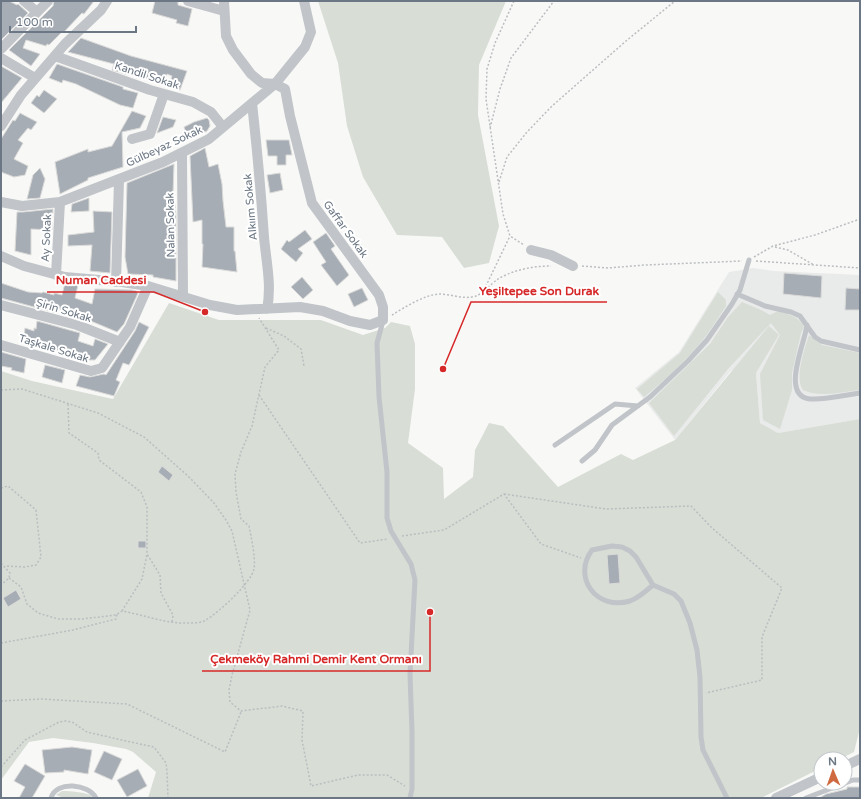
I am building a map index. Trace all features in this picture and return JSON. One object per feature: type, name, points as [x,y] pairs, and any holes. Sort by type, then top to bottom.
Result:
[{"type":"street","points":[[24,1],[37,12]]},
{"type":"street","points":[[1,49],[48,1]]},
{"type":"street","points":[[1,126],[21,95],[35,78],[101,10],[107,1]]},
{"type":"street","points":[[188,1],[224,6],[226,36],[233,50],[251,74],[262,83],[275,84]]},
{"type":"street","name":"Gülbeyaz Sokak","points":[[1,202],[22,206],[60,202],[164,162],[209,139],[275,84],[306,47],[312,32],[304,1]]},
{"type":"street","name":"Kandil Sokak","points":[[55,56],[164,94],[193,102],[210,112],[223,128]]},
{"type":"street","points":[[1,58],[35,78]]},
{"type":"street","name":"Gaffar Sokak","points":[[275,84],[285,89],[290,116],[312,203],[379,295],[383,307],[383,320]]},
{"type":"street","points":[[132,139],[150,134],[164,94]]},
{"type":"street","name":"Alkıım Sokak","points":[[252,103],[259,157],[266,252],[269,299],[267,309]]},
{"type":"street","name":"Nalan Sokak","points":[[182,153],[183,297]]},
{"type":"street","points":[[116,282],[119,180]]},
{"type":"street","name":"Ay Sokak","points":[[56,275],[60,202]]},
{"type":"street","points":[[531,250],[551,255],[573,266]]},
{"type":"street","points":[[1,256],[24,266],[56,275],[148,286],[210,305],[236,310],[300,307],[323,310],[350,321],[370,325],[383,320]]},
{"type":"street","name":"Taşkale Sokak","points":[[1,345],[91,371],[102,368],[130,327],[148,286]]},
{"type":"street","name":"Şirin Sokak","points":[[1,305],[77,325],[120,342]]},
{"type":"street","points":[[776,798],[813,781]]},
{"type":"lane","points":[[582,461],[595,450],[612,425],[650,397],[688,361],[707,340],[740,290],[749,260]]},
{"type":"lane","points":[[737,294],[765,306],[791,312],[800,316],[815,337],[821,341],[860,350]]},
{"type":"lane","points":[[383,320],[377,343],[379,397],[387,472],[387,518],[391,531],[411,564],[415,580],[410,674],[412,732],[412,789],[410,798]]},
{"type":"lane","points":[[807,325],[796,369],[795,387],[798,393],[803,398],[812,399],[860,393]]},
{"type":"lane","points":[[555,445],[615,404],[638,406]]},
{"type":"lane","points":[[653,585],[636,598],[629,601],[619,603],[603,600],[597,597],[588,586],[586,578],[586,560],[592,550],[612,546],[622,547],[630,551],[636,557],[653,585],[674,594],[681,602],[690,623],[697,650],[701,737],[703,750],[727,798]]},
{"type":"lane","points":[[806,798],[853,780],[860,780]]},
{"type":"lane","points":[[52,798],[57,789],[62,787],[89,790],[96,798]]},
{"type":"path","points":[[514,1],[495,43],[487,69],[486,99],[503,214],[510,236],[531,250]]},
{"type":"path","points":[[490,130],[500,89],[511,58],[554,1]]},
{"type":"path","points":[[498,184],[507,157],[527,132],[552,106],[675,1]]},
{"type":"path","points":[[749,260],[773,246],[815,235],[860,218]]},
{"type":"path","points":[[483,291],[510,236]]},
{"type":"path","points":[[773,246],[788,250],[815,266]]},
{"type":"path","points":[[573,266],[608,268],[749,260],[815,266],[860,268]]},
{"type":"path","points":[[383,320],[419,300],[438,294],[459,297],[477,296],[498,279],[512,272],[538,266],[552,266]]},
{"type":"path","points":[[122,611],[172,623],[205,621],[221,609],[245,585],[254,569],[254,555],[249,526],[241,519],[236,492],[235,474],[241,452],[252,426],[265,367],[279,350],[253,310]]},
{"type":"path","points":[[265,328],[284,336],[296,344],[301,349],[304,366]]},
{"type":"path","points":[[1,390],[22,389],[98,413],[144,437],[188,476],[214,503],[232,531],[250,610],[229,690],[230,702],[241,711],[282,706],[303,711],[302,740],[311,786],[358,775],[388,775],[412,789]]},
{"type":"path","points":[[259,395],[360,543],[444,530],[504,494],[606,509],[691,506],[712,528],[782,588],[762,637],[762,680],[700,694]]},
{"type":"path","points":[[9,578],[21,587],[27,604],[38,613],[58,619],[82,619],[117,614],[122,611],[142,579],[147,554],[147,507],[141,492],[99,460],[98,453],[70,433],[68,403]]},
{"type":"path","points":[[1,488],[8,486],[36,510],[41,558],[36,565],[25,567],[5,566]]},
{"type":"path","points":[[504,494],[541,544],[586,560]]},
{"type":"path","points":[[147,554],[160,575],[161,594],[173,615],[172,623]]},
{"type":"path","points":[[1,563],[10,573],[9,578],[1,585]]},
{"type":"path","points":[[1,643],[73,630],[116,619],[117,614]]},
{"type":"path","points":[[1,700],[41,699],[126,704],[225,752],[241,711]]},
{"type":"path","points":[[1,767],[25,740],[59,722],[72,722],[87,732],[126,742],[154,747],[166,763],[168,772],[168,798]]},
{"type":"shaded area","points":[[318,1],[506,1],[479,65],[478,115],[499,226],[489,263],[464,268],[442,237],[397,235],[363,177],[347,126],[338,63]]},
{"type":"shaded area","points":[[753,268],[774,271],[860,275],[860,419],[778,433],[760,423],[756,373],[779,335],[730,372],[675,440],[635,388],[679,352],[729,272]]},
{"type":"shaded area","points":[[718,292],[726,300],[726,306],[711,329],[684,361],[644,397],[637,389],[680,353]]},
{"type":"shaded area","points":[[742,302],[770,315],[778,311],[790,315],[797,318],[804,327],[801,333],[792,373],[792,390],[780,429],[763,420],[760,374],[780,335],[771,323],[728,369],[674,436],[649,403],[710,344],[728,317]]},
{"type":"shaded area","points":[[169,303],[219,320],[321,320],[363,335],[385,328],[391,322],[410,326],[415,344],[415,389],[408,443],[443,468],[444,499],[473,477],[475,450],[489,423],[503,426],[558,487],[621,454],[633,460],[675,440],[769,326],[779,335],[756,373],[760,423],[778,433],[860,419],[860,728],[854,752],[813,751],[813,772],[761,798],[148,798],[156,772],[133,752],[126,749],[93,743],[53,738],[29,742],[1,780],[1,371],[32,381],[113,399]]},
{"type":"shaded area","points":[[809,335],[822,345],[860,353],[860,390],[817,394],[803,390],[800,379],[800,371]]},
{"type":"shaded area","points":[[62,791],[84,793],[91,795],[92,798],[64,798],[56,795]]},
{"type":"building","points":[[1,1],[9,1],[17,5],[18,4],[28,13],[1,40]]},
{"type":"building","points":[[54,1],[94,1],[84,14],[82,13],[49,45],[47,44],[46,46],[26,40],[23,48],[40,54],[31,66],[9,50],[53,6]]},
{"type":"building","points":[[155,1],[174,1],[178,2],[178,5],[192,9],[188,26],[176,23],[177,20],[152,13]]},
{"type":"building","points":[[81,38],[131,56],[187,71],[180,90],[169,86],[172,76],[167,74],[162,84],[128,73],[128,75],[112,70],[114,64],[68,52]]},
{"type":"building","points":[[57,64],[123,87],[123,89],[138,93],[133,108],[120,105],[76,84],[63,80],[62,83],[49,78]]},
{"type":"building","points":[[1,66],[22,78],[1,103]]},
{"type":"building","points":[[44,90],[57,99],[44,113],[31,103],[37,95],[39,97]]},
{"type":"building","points":[[132,111],[146,116],[140,128],[122,132],[123,167],[88,178],[88,180],[60,194],[55,162],[88,149],[88,152],[112,146]]},
{"type":"building","points":[[20,113],[37,122],[31,130],[28,128],[18,140],[23,143],[14,159],[28,166],[25,175],[14,177],[1,172],[1,139],[13,120],[15,121]]},
{"type":"building","points":[[163,117],[176,120],[173,127],[157,133]]},
{"type":"building","points":[[207,118],[210,126],[207,131],[188,140],[184,127]]},
{"type":"building","points":[[266,140],[289,140],[292,155],[286,155],[286,165],[277,165],[277,156],[268,156]]},
{"type":"building","points":[[205,148],[209,167],[218,164],[222,184],[226,227],[234,227],[234,251],[237,272],[202,267],[202,220],[193,222],[190,156]]},
{"type":"building","points":[[174,164],[173,193],[176,214],[176,281],[153,277],[153,275],[128,274],[125,257],[127,183]]},
{"type":"building","points":[[40,168],[45,179],[40,198],[27,199],[33,175]]},
{"type":"building","points":[[280,173],[283,190],[270,193],[267,175]]},
{"type":"building","points":[[89,198],[89,211],[71,212],[72,204]]},
{"type":"building","points":[[53,209],[52,230],[31,229],[31,255],[15,251],[17,212]]},
{"type":"building","points":[[93,211],[112,212],[110,273],[90,271],[92,245],[68,246],[68,235],[94,232]]},
{"type":"building","points":[[305,230],[312,239],[298,249],[303,253],[296,262],[281,249],[287,240],[289,242]]},
{"type":"building","points":[[326,233],[335,246],[331,249],[349,275],[337,286],[321,265],[326,262],[313,242]]},
{"type":"building","points":[[784,273],[822,276],[821,298],[783,294]]},
{"type":"building","points":[[302,277],[313,290],[303,299],[291,287]]},
{"type":"building","points":[[1,283],[28,292],[43,292],[54,295],[54,293],[62,295],[65,283],[78,285],[75,298],[92,304],[95,289],[132,290],[138,293],[124,324],[117,332],[67,311],[58,309],[56,313],[1,298]]},
{"type":"building","points":[[362,288],[368,300],[354,307],[348,294]]},
{"type":"building","points":[[846,288],[860,289],[860,310],[845,310]]},
{"type":"building","points":[[37,321],[80,333],[78,341],[93,346],[95,339],[108,344],[95,360],[88,360],[27,342],[24,337],[25,328],[34,331],[34,328],[36,329]]},
{"type":"building","points":[[139,322],[149,327],[129,365],[123,363],[116,380],[120,382],[114,396],[76,386],[80,375],[90,377],[104,374],[106,375],[135,331]]},
{"type":"building","points":[[1,352],[26,359],[24,373],[11,370],[12,368],[1,366]]},
{"type":"building","points":[[45,365],[65,370],[62,383],[42,377]]},
{"type":"building","points":[[162,466],[173,475],[169,481],[158,472]]},
{"type":"building","points":[[138,541],[146,541],[146,548],[138,548]]},
{"type":"building","points":[[618,554],[620,583],[609,584],[607,555]]},
{"type":"building","points":[[16,590],[21,599],[8,607],[3,598]]},
{"type":"building","points":[[72,747],[92,750],[88,774],[64,770],[64,772],[45,773],[42,750]]},
{"type":"building","points":[[104,751],[122,759],[112,780],[94,772]]},
{"type":"building","points":[[25,764],[45,776],[32,798],[19,798],[25,787],[14,781]]},
{"type":"building","points":[[138,769],[147,786],[127,797],[117,780]]},
{"type":"building","points":[[853,787],[860,787],[860,798],[821,798],[826,794],[839,791],[853,791]]},
{"type":"place","name":"Numan Caddesi","points":[[205,312]]},
{"type":"place","name":"Yeşiltepee Son Durak","points":[[443,369]]},
{"type":"place","name":"Çekmeköy Rahmi Demir Kent Ormanı","points":[[430,612]]}]
